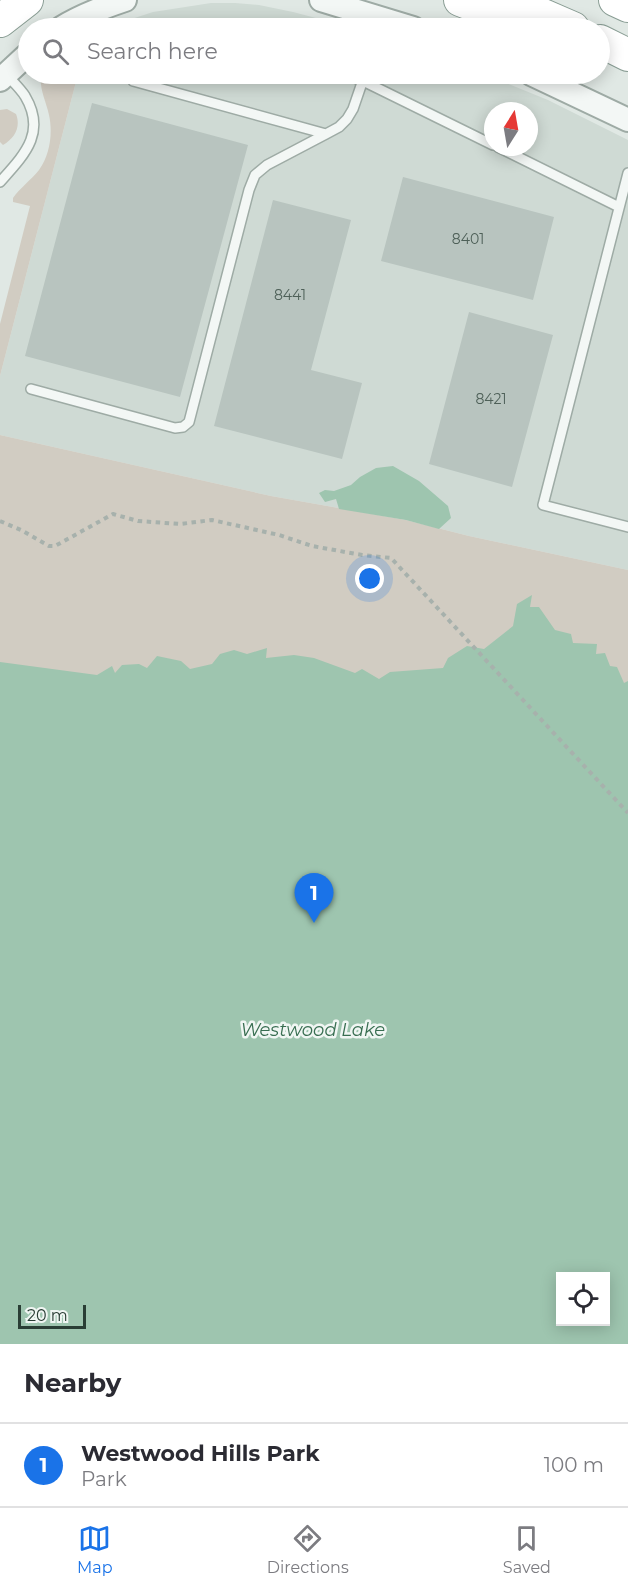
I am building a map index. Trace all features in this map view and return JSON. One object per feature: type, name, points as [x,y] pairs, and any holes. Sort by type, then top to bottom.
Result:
[{"type":"highway","points":[[0,21],[27,0]]},
{"type":"highway","points":[[460,0],[506,18]]},
{"type":"highway","points":[[509,0],[550,18]]},
{"type":"highway","points":[[615,0],[628,6]]},
{"type":"highway","points":[[610,46],[628,55]]},
{"type":"highway","points":[[610,63],[628,72]]},
{"type":"street","points":[[82,18],[125,0]]},
{"type":"street","points":[[321,0],[366,18]]},
{"type":"street","points":[[3,77],[18,63]]},
{"type":"street","points":[[552,84],[628,120]]},
{"type":"lane","points":[[0,182],[28,147],[35,124],[24,94],[3,77]]},
{"type":"lane","points":[[144,84],[326,135]]},
{"type":"lane","points":[[31,389],[175,428],[183,427],[189,422],[249,190],[255,176],[267,165],[339,127],[348,119],[361,84]]},
{"type":"lane","points":[[377,84],[484,140]]},
{"type":"lane","points":[[516,156],[619,207]]},
{"type":"lane","points":[[628,173],[543,505],[628,527]]},
{"type":"path","points":[[0,521],[49,546],[55,546],[113,514],[138,521],[180,524],[212,520],[279,535],[312,546],[391,558],[628,813]]},
{"type":"shaded area","points":[[211,3],[235,3],[259,5],[316,18],[135,18],[153,12]]},
{"type":"shaded area","points":[[41,84],[75,84],[0,376],[0,324],[30,206],[13,202],[13,198],[39,170],[50,144],[50,122]]},
{"type":"shaded area","points":[[75,84],[509,84],[548,100],[628,140],[628,570],[406,520],[271,496],[0,435],[0,376]]},
{"type":"shaded area","points":[[7,109],[16,114],[18,123],[14,136],[3,145],[0,142],[0,110]]},
{"type":"shaded area","name":"Westwood Lake","points":[[0,435],[271,496],[406,520],[628,570],[628,1344],[0,1344]]},
{"type":"water","points":[[393,466],[419,481],[448,506],[451,518],[439,529],[406,520],[339,509],[336,499],[325,502],[319,493],[351,485],[376,468]]},
{"type":"water","name":"Westwood Lake","points":[[532,595],[530,607],[539,607],[555,630],[571,634],[573,643],[597,644],[596,654],[605,653],[610,666],[617,667],[624,683],[628,681],[628,1344],[0,1344],[0,662],[97,675],[112,666],[115,673],[122,665],[139,664],[147,668],[157,656],[181,661],[190,669],[212,664],[220,654],[234,650],[247,654],[267,648],[266,658],[294,655],[314,658],[355,673],[362,669],[379,679],[390,672],[443,668],[448,658],[467,646],[484,649],[513,626],[517,604]]},
{"type":"building","points":[[92,103],[248,145],[180,397],[25,356]]},
{"type":"building","points":[[403,177],[554,217],[533,300],[381,261]]},
{"type":"building","points":[[273,200],[351,220],[311,370],[362,383],[342,459],[214,426]]},
{"type":"building","points":[[469,312],[553,335],[512,487],[429,464]]},
{"type":"place","name":"Westwood Hills Park","points":[[314,923]]}]
